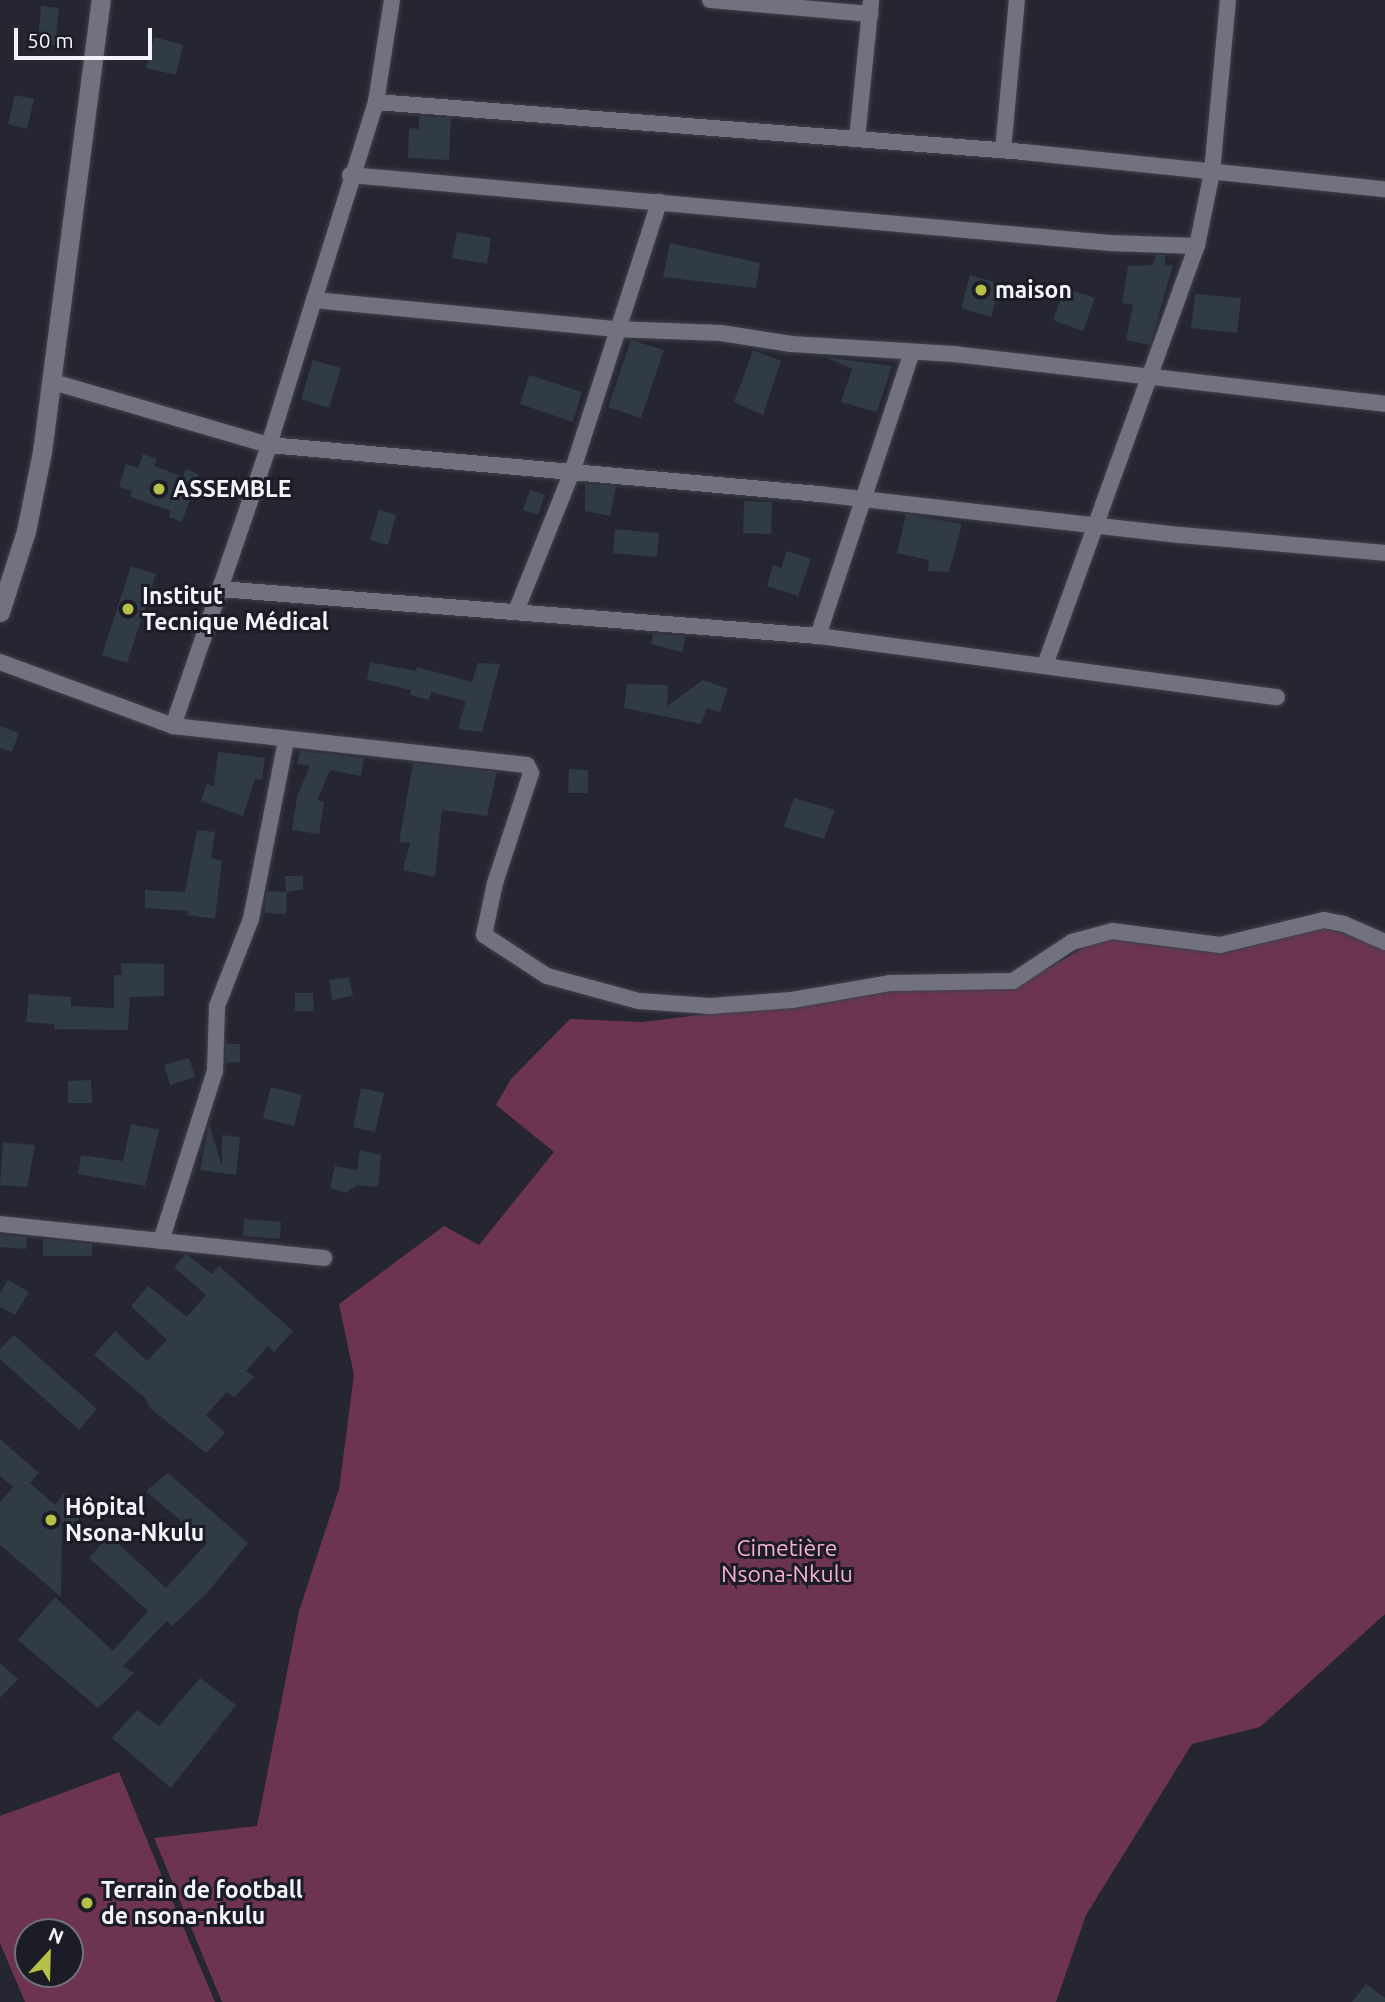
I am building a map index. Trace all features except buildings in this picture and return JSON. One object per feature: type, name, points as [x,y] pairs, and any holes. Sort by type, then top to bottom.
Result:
[{"type":"street","points":[[0,612],[26,531],[53,382],[101,0]]},
{"type":"street","points":[[173,726],[269,445],[350,175],[376,102],[392,0]]},
{"type":"street","points":[[710,0],[870,7],[857,139]]},
{"type":"street","points":[[1003,150],[1017,0]]},
{"type":"street","points":[[1045,665],[1197,246],[1212,172],[1228,0]]},
{"type":"street","points":[[376,102],[1003,150],[1385,189]]},
{"type":"street","points":[[350,175],[1110,243],[1197,246]]},
{"type":"street","points":[[516,611],[572,472],[614,329],[659,202]]},
{"type":"street","points":[[314,300],[614,329],[721,333],[791,344],[912,352],[1385,404]]},
{"type":"street","points":[[818,636],[912,352]]},
{"type":"street","points":[[53,382],[269,445],[863,499],[1096,526],[1385,553]]},
{"type":"street","points":[[220,589],[818,636],[1277,697]]},
{"type":"street","points":[[0,662],[173,726],[527,765],[531,773],[495,883],[484,934],[547,976],[639,1002],[710,1006],[792,1000],[890,983],[1013,981],[1072,942],[1112,931],[1220,944],[1324,920],[1344,924],[1385,942]]},
{"type":"street","points":[[161,1241],[215,1071],[217,1006],[251,919],[286,740]]},
{"type":"street","points":[[0,1224],[324,1258]]},
{"type":"green space","name":"Cimetière Nsona-Nkulu","points":[[1322,925],[1385,949],[1385,1614],[1260,1727],[1192,1744],[1086,1915],[1056,2002],[222,2002],[154,1838],[257,1826],[299,1611],[339,1489],[354,1375],[339,1304],[444,1226],[479,1245],[554,1152],[496,1105],[511,1079],[570,1019],[642,1022],[911,989],[1016,987],[1104,936],[1182,947]]},
{"type":"green space","name":"Terrain de football de nsona-nkulu","points":[[119,1772],[215,2002],[25,2002],[19,1988],[84,1988],[84,1918],[14,1918],[14,1976],[0,1943],[0,1816]]},
{"type":"place","name":"maison","points":[[981,290]]},
{"type":"place","name":"ASSEMBLE","points":[[159,489]]},
{"type":"place","name":"Institut Tecnique Médical","points":[[128,609]]},
{"type":"place","name":"Hôpital Nsona-Nkulu","points":[[51,1520]]},
{"type":"place","name":"Terrain de football de nsona-nkulu","points":[[87,1903]]}]
